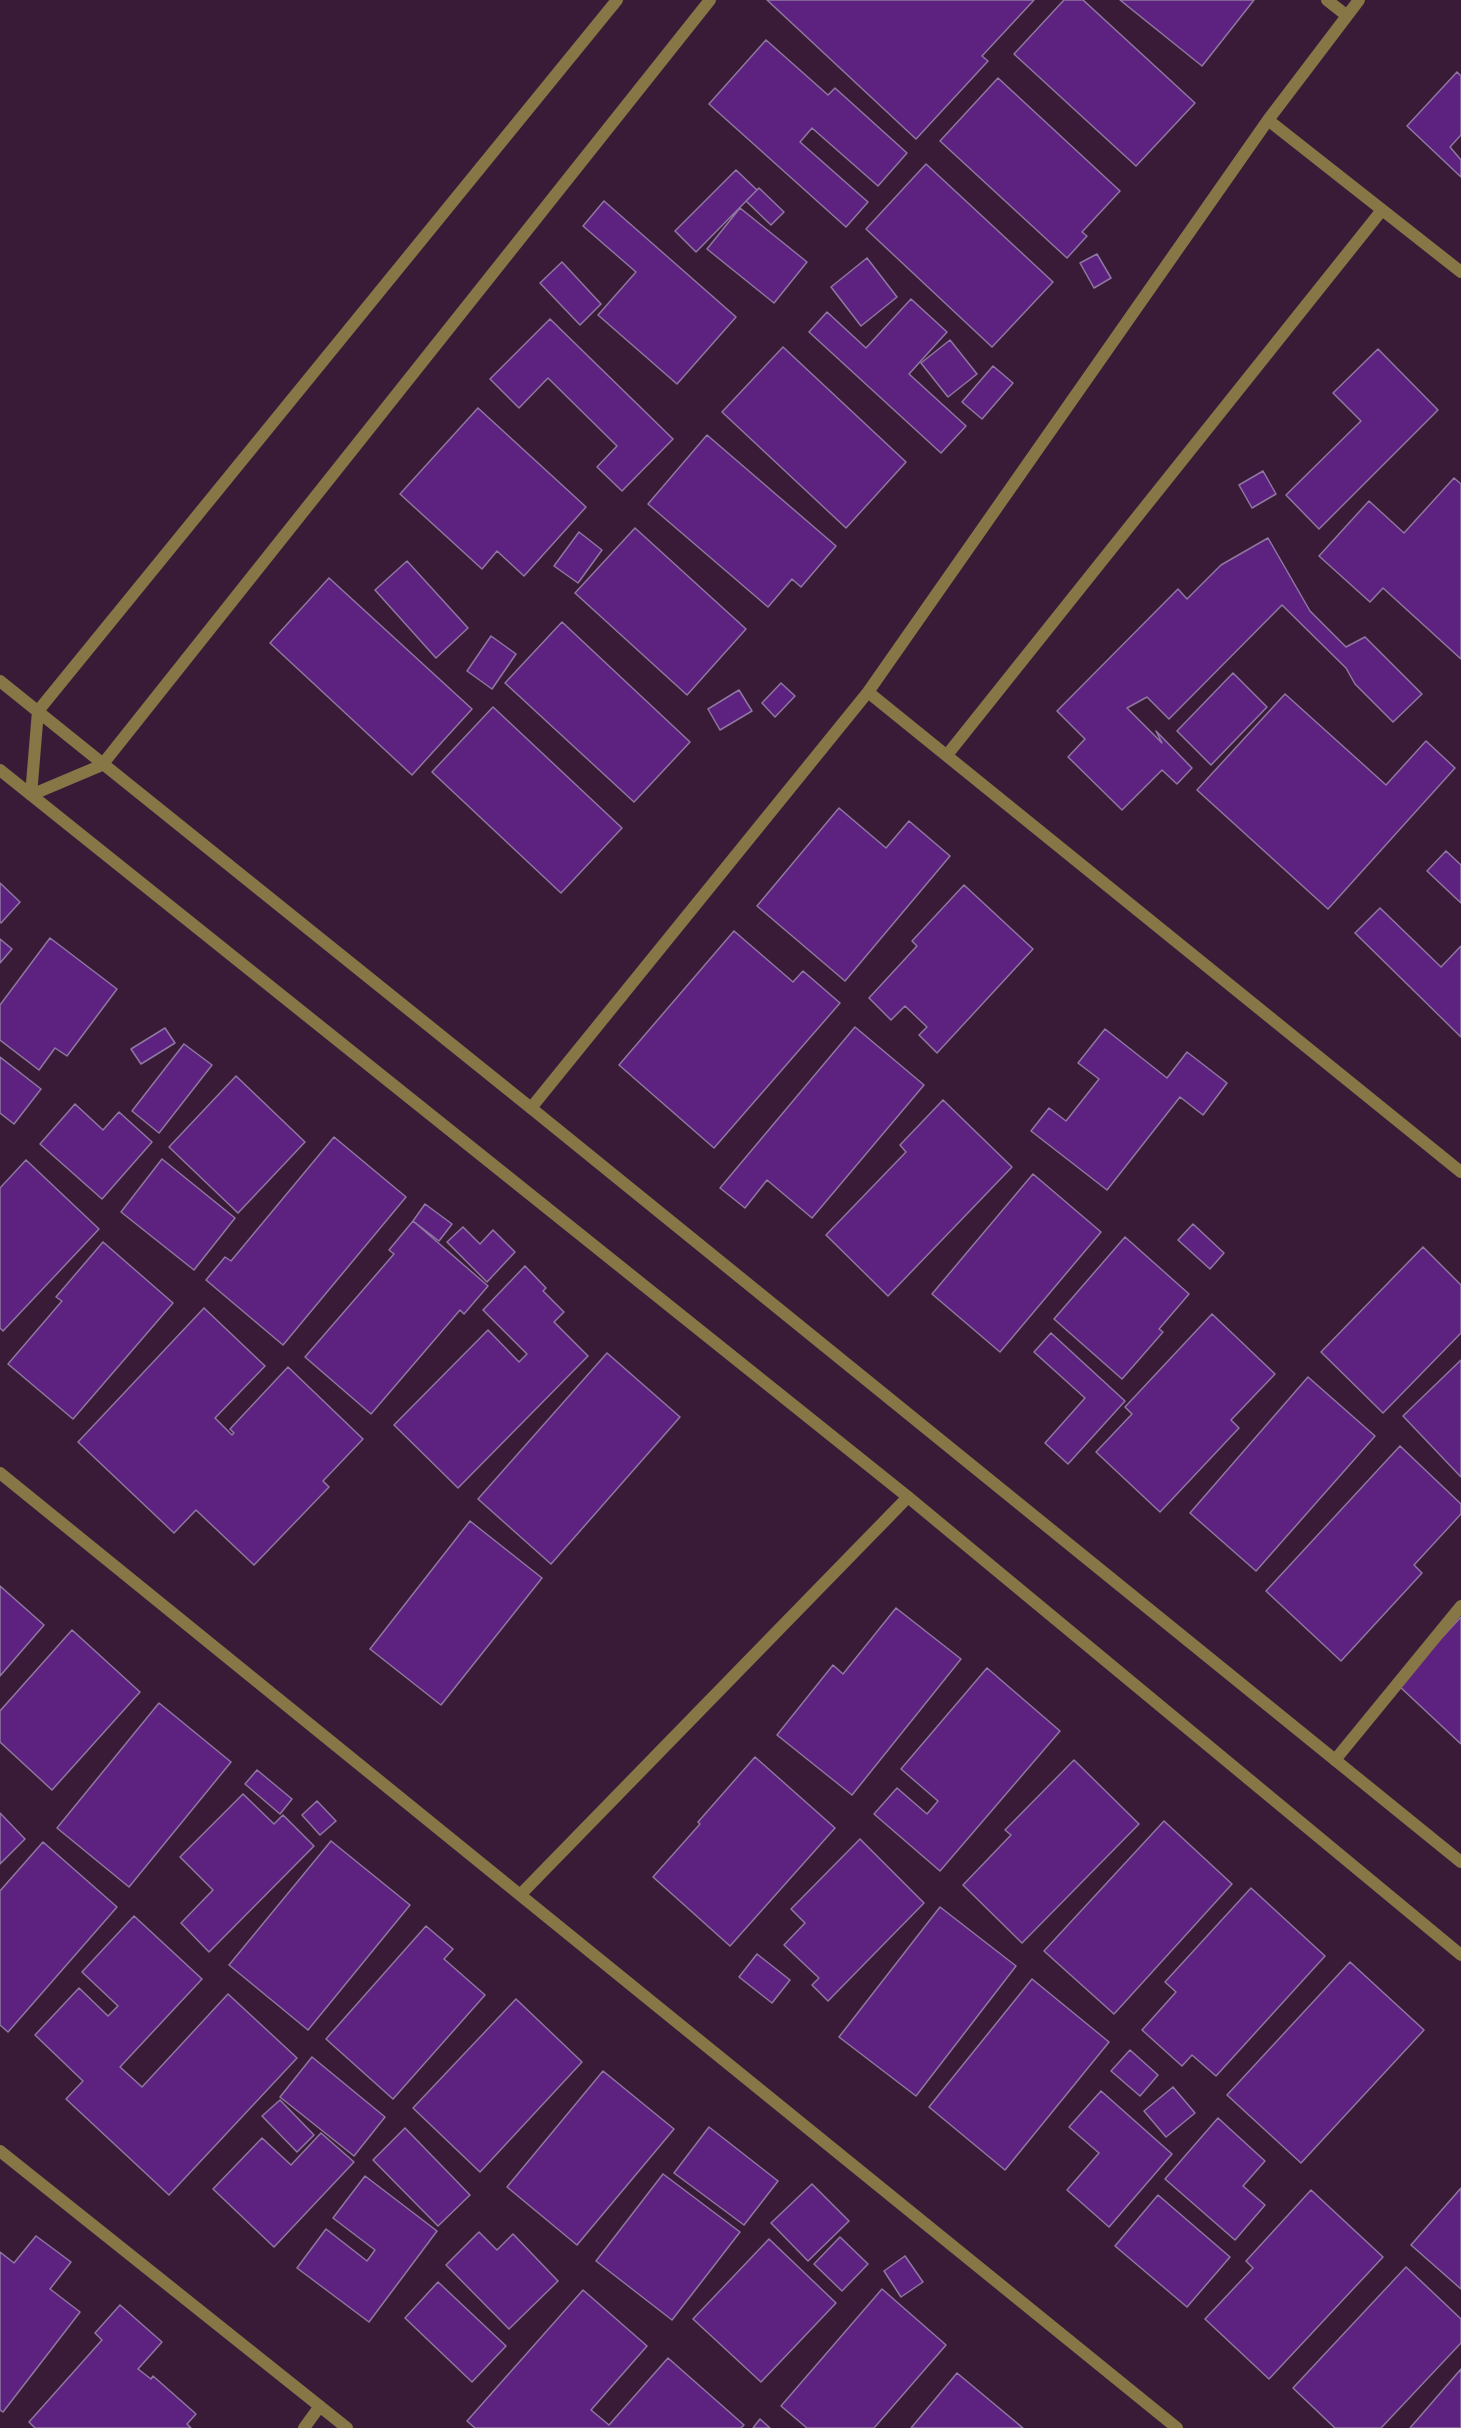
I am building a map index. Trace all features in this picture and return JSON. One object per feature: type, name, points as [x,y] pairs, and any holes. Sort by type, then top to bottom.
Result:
[{"type":"street","points":[[31,795],[38,711],[616,0]]},
{"type":"street","points":[[31,795],[102,765],[710,0]]},
{"type":"street","points":[[1327,0],[1346,15]]},
{"type":"street","points":[[531,1108],[868,692],[1268,120],[1359,0]]},
{"type":"street","points":[[1268,120],[1461,272]]},
{"type":"street","points":[[947,755],[1382,210]]},
{"type":"street","points":[[0,681],[1461,1862]]},
{"type":"street","points":[[868,692],[1461,1172]]},
{"type":"street","points":[[0,770],[908,1497],[1461,1955]]},
{"type":"street","points":[[0,1473],[1177,2428]]},
{"type":"street","points":[[520,1895],[908,1497]]},
{"type":"street","points":[[1335,1760],[1461,1606]]},
{"type":"street","points":[[0,2151],[347,2428]]},
{"type":"street","points":[[304,2428],[320,2406]]},
{"type":"building","points":[[767,0],[1034,0],[982,56],[988,61],[916,139]]},
{"type":"building","points":[[1064,0],[1083,0],[1195,103],[1136,166],[1014,54]]},
{"type":"building","points":[[1120,0],[1254,0],[1202,66]]},
{"type":"building","points":[[766,40],[828,95],[835,88],[907,153],[878,186],[812,128],[800,142],[868,202],[846,227],[709,104]]},
{"type":"building","points":[[1457,72],[1461,76],[1461,135],[1450,147],[1461,160],[1461,177],[1407,126]]},
{"type":"building","points":[[998,78],[1120,191],[1082,232],[1087,236],[1067,258],[940,141]]},
{"type":"building","points":[[926,164],[1053,282],[992,347],[866,229]]},
{"type":"building","points":[[736,170],[757,190],[696,252],[675,231]]},
{"type":"building","points":[[759,188],[784,212],[771,225],[746,201]]},
{"type":"building","points":[[604,201],[736,317],[677,384],[598,315],[636,272],[583,226]]},
{"type":"building","points":[[740,208],[807,262],[774,303],[707,249]]},
{"type":"building","points":[[1097,254],[1111,278],[1094,288],[1080,263]]},
{"type":"building","points":[[867,258],[897,297],[861,326],[831,287]]},
{"type":"building","points":[[562,262],[601,304],[580,325],[540,283]]},
{"type":"building","points":[[911,299],[947,332],[909,374],[966,426],[941,453],[809,332],[827,312],[866,348]]},
{"type":"building","points":[[550,319],[673,439],[622,491],[597,467],[617,446],[548,378],[519,408],[490,379]]},
{"type":"building","points":[[950,340],[977,374],[948,397],[921,363]]},
{"type":"building","points":[[783,347],[906,462],[846,528],[722,412]]},
{"type":"building","points":[[1378,349],[1438,410],[1319,529],[1286,495],[1361,421],[1333,393]]},
{"type":"building","points":[[993,366],[1013,383],[982,419],[962,402]]},
{"type":"building","points":[[478,408],[586,507],[524,576],[497,551],[482,569],[400,494]]},
{"type":"building","points":[[707,435],[836,546],[801,587],[792,579],[768,607],[648,504]]},
{"type":"building","points":[[1263,471],[1276,494],[1252,508],[1239,485]]},
{"type":"building","points":[[1454,478],[1461,484],[1461,659],[1383,588],[1370,602],[1319,556],[1369,501],[1404,533]]},
{"type":"building","points":[[635,528],[746,629],[687,695],[575,593]]},
{"type":"building","points":[[579,532],[602,550],[578,583],[554,566]]},
{"type":"building","points":[[1268,538],[1310,611],[1346,647],[1365,637],[1422,694],[1393,722],[1355,684],[1346,668],[1282,605],[1169,719],[1147,697],[1127,708],[1162,743],[1156,731],[1192,768],[1177,784],[1162,770],[1122,810],[1068,757],[1085,739],[1057,711],[1178,589],[1187,599],[1221,565]]},
{"type":"building","points":[[407,561],[468,628],[436,658],[375,590]]},
{"type":"building","points":[[329,578],[472,709],[412,775],[270,643]]},
{"type":"building","points":[[562,622],[690,742],[634,802],[505,683]]},
{"type":"building","points":[[491,636],[516,654],[492,689],[467,671]]},
{"type":"building","points":[[1233,673],[1267,707],[1211,765],[1177,731]]},
{"type":"building","points":[[781,683],[795,696],[775,717],[762,703]]},
{"type":"building","points":[[739,690],[752,711],[720,730],[708,709]]},
{"type":"building","points":[[1285,694],[1386,785],[1426,741],[1455,768],[1328,909],[1197,790]]},
{"type":"building","points":[[493,707],[622,828],[561,893],[432,772]]},
{"type":"building","points":[[839,808],[886,848],[909,821],[950,856],[845,981],[757,906]]},
{"type":"building","points":[[1446,851],[1461,865],[1461,903],[1427,871]]},
{"type":"building","points":[[0,883],[20,902],[1,923],[0,922]]},
{"type":"building","points":[[964,885],[1033,949],[937,1053],[919,1035],[927,1027],[905,1006],[891,1020],[869,998],[917,946],[912,941]]},
{"type":"building","points":[[1380,908],[1441,967],[1461,946],[1461,1037],[1355,933]]},
{"type":"building","points":[[734,931],[793,982],[803,971],[840,1003],[714,1148],[619,1065]]},
{"type":"building","points":[[50,938],[117,989],[67,1056],[55,1048],[39,1070],[0,1040],[0,1005]]},
{"type":"building","points":[[0,939],[12,949],[0,963]]},
{"type":"building","points":[[855,1027],[924,1085],[812,1218],[767,1180],[745,1208],[720,1188]]},
{"type":"building","points":[[165,1028],[175,1043],[141,1064],[131,1049]]},
{"type":"building","points":[[1105,1029],[1167,1078],[1187,1052],[1227,1083],[1203,1115],[1180,1097],[1107,1190],[1031,1131],[1049,1108],[1066,1121],[1099,1079],[1078,1063]]},
{"type":"building","points":[[184,1044],[212,1065],[159,1133],[132,1111]]},
{"type":"building","points":[[0,1057],[41,1089],[14,1124],[0,1113]]},
{"type":"building","points":[[236,1076],[305,1142],[238,1213],[169,1147]]},
{"type":"building","points":[[943,1100],[1012,1167],[888,1296],[826,1235],[906,1152],[900,1145]]},
{"type":"building","points":[[75,1104],[103,1130],[119,1112],[152,1142],[102,1199],[40,1144]]},
{"type":"building","points":[[334,1137],[406,1197],[283,1345],[206,1280],[225,1257],[231,1261]]},
{"type":"building","points":[[162,1159],[235,1218],[194,1270],[121,1212]]},
{"type":"building","points":[[26,1160],[99,1229],[3,1331],[0,1328],[0,1188]]},
{"type":"building","points":[[1033,1174],[1101,1232],[1000,1352],[932,1294]]},
{"type":"building","points":[[425,1204],[452,1224],[439,1241],[413,1221]]},
{"type":"building","points":[[413,1221],[488,1286],[464,1314],[460,1310],[371,1414],[305,1357],[394,1254],[389,1250]]},
{"type":"building","points":[[1193,1224],[1224,1253],[1210,1269],[1178,1240]]},
{"type":"building","points":[[463,1227],[480,1244],[493,1230],[515,1252],[487,1282],[447,1242]]},
{"type":"building","points":[[1125,1237],[1189,1294],[1159,1329],[1163,1332],[1122,1379],[1054,1319]]},
{"type":"building","points":[[103,1242],[173,1303],[73,1419],[8,1364],[62,1301],[56,1297]]},
{"type":"building","points":[[1423,1247],[1461,1285],[1461,1333],[1383,1413],[1321,1352]]},
{"type":"building","points":[[525,1266],[546,1288],[543,1291],[564,1312],[554,1322],[588,1356],[458,1488],[394,1425],[488,1330],[519,1362],[527,1354],[483,1310]]},
{"type":"building","points":[[204,1308],[265,1366],[215,1418],[232,1435],[234,1433],[230,1429],[288,1367],[363,1439],[323,1481],[329,1487],[254,1565],[196,1510],[174,1533],[78,1442]]},
{"type":"building","points":[[1212,1314],[1275,1374],[1231,1420],[1239,1428],[1160,1512],[1096,1452],[1132,1414],[1125,1407]]},
{"type":"building","points":[[1051,1333],[1125,1401],[1068,1464],[1045,1443],[1085,1398],[1034,1352]]},
{"type":"building","points":[[607,1353],[680,1417],[551,1564],[478,1499]]},
{"type":"building","points":[[1461,1360],[1461,1477],[1403,1416]]},
{"type":"building","points":[[1308,1377],[1375,1436],[1256,1571],[1190,1513]]},
{"type":"building","points":[[1400,1446],[1461,1504],[1461,1514],[1414,1565],[1422,1573],[1341,1661],[1266,1591]]},
{"type":"building","points":[[470,1521],[542,1578],[441,1705],[370,1649]]},
{"type":"building","points":[[0,1586],[44,1625],[0,1676]]},
{"type":"building","points":[[896,1608],[961,1659],[852,1795],[777,1735],[833,1665],[843,1674]]},
{"type":"building","points":[[1461,1617],[1461,1744],[1398,1685]]},
{"type":"building","points":[[72,1630],[140,1692],[52,1790],[0,1742],[0,1711]]},
{"type":"building","points":[[987,1668],[1060,1731],[940,1871],[874,1814],[897,1788],[927,1814],[938,1801],[901,1769]]},
{"type":"building","points":[[159,1703],[231,1762],[129,1887],[57,1828]]},
{"type":"building","points":[[755,1757],[835,1828],[730,1946],[653,1877]]},
{"type":"building","points":[[1074,1760],[1139,1824],[1022,1943],[963,1885],[1011,1835],[1005,1830]]},
{"type":"building","points":[[257,1770],[292,1799],[280,1814],[245,1784]]},
{"type":"building","points":[[243,1794],[274,1824],[283,1815],[314,1846],[209,1952],[181,1923],[213,1890],[180,1857]]},
{"type":"building","points":[[317,1801],[336,1821],[320,1835],[302,1815]]},
{"type":"building","points":[[0,1813],[25,1839],[0,1864]]},
{"type":"building","points":[[1164,1821],[1232,1884],[1114,2014],[1044,1951]]},
{"type":"building","points":[[860,1839],[924,1903],[828,2001],[812,1985],[819,1978],[784,1945],[805,1923],[791,1909]]},
{"type":"building","points":[[331,1841],[410,1905],[308,2030],[229,1965]]},
{"type":"building","points":[[43,1842],[117,1907],[8,2032],[0,2025],[0,1891]]},
{"type":"building","points":[[1251,1888],[1325,1956],[1216,2076],[1192,2055],[1182,2066],[1142,2030],[1176,1992],[1165,1982]]},
{"type":"building","points":[[940,1907],[1016,1966],[916,2096],[839,2037]]},
{"type":"building","points":[[134,1916],[202,1979],[120,2067],[142,2087],[228,1994],[297,2058],[169,2195],[66,2099],[83,2081],[35,2035],[79,1988],[108,2016],[118,2006],[82,1972]]},
{"type":"building","points":[[426,1926],[453,1949],[444,1959],[485,1995],[393,2099],[326,2039]]},
{"type":"building","points":[[757,1954],[790,1980],[772,2003],[739,1977]]},
{"type":"building","points":[[1350,1962],[1424,2030],[1301,2163],[1227,2095]]},
{"type":"building","points":[[1032,1979],[1109,2042],[1005,2170],[929,2107]]},
{"type":"building","points":[[516,1999],[582,2062],[480,2172],[413,2108]]},
{"type":"building","points":[[1130,2050],[1158,2075],[1140,2096],[1111,2071]]},
{"type":"building","points":[[312,2057],[385,2117],[354,2156],[280,2097]]},
{"type":"building","points":[[603,2071],[674,2129],[577,2245],[507,2187]]},
{"type":"building","points":[[1173,2087],[1195,2113],[1166,2137],[1144,2111]]},
{"type":"building","points":[[1101,2091],[1172,2154],[1109,2227],[1067,2190],[1099,2153],[1069,2127]]},
{"type":"building","points":[[280,2100],[314,2135],[297,2152],[262,2116]]},
{"type":"building","points":[[1218,2118],[1265,2161],[1243,2186],[1265,2205],[1235,2240],[1165,2179]]},
{"type":"building","points":[[709,2127],[778,2181],[744,2225],[674,2173]]},
{"type":"building","points":[[405,2128],[470,2195],[438,2226],[373,2160]]},
{"type":"building","points":[[321,2133],[354,2162],[274,2247],[213,2189],[262,2138],[291,2165]]},
{"type":"building","points":[[663,2174],[740,2232],[672,2320],[596,2261]]},
{"type":"building","points":[[365,2176],[437,2231],[369,2322],[297,2268],[326,2229],[367,2261],[375,2250],[333,2218]]},
{"type":"building","points":[[812,2184],[849,2221],[808,2261],[771,2223]]},
{"type":"building","points":[[1461,2188],[1461,2289],[1411,2245]]},
{"type":"building","points":[[1311,2190],[1383,2257],[1269,2379],[1205,2319],[1253,2268],[1246,2261]]},
{"type":"building","points":[[1158,2195],[1230,2257],[1187,2307],[1115,2246]]},
{"type":"building","points":[[479,2232],[497,2250],[513,2234],[558,2281],[509,2329],[446,2265]]},
{"type":"building","points":[[36,2236],[71,2262],[50,2289],[80,2312],[3,2412],[0,2410],[0,2252],[14,2263]]},
{"type":"building","points":[[840,2237],[868,2264],[842,2291],[814,2264]]},
{"type":"building","points":[[769,2239],[836,2303],[761,2382],[693,2319]]},
{"type":"building","points":[[905,2256],[923,2282],[901,2297],[884,2271]]},
{"type":"building","points":[[1406,2267],[1461,2319],[1461,2343],[1381,2428],[1335,2428],[1293,2388]]},
{"type":"building","points":[[438,2282],[506,2346],[472,2382],[405,2318]]},
{"type":"building","points":[[882,2289],[946,2345],[874,2428],[807,2428],[781,2406]]},
{"type":"building","points":[[583,2290],[647,2346],[591,2410],[609,2425],[668,2358],[744,2425],[741,2428],[475,2428],[467,2421]]},
{"type":"building","points":[[120,2305],[162,2342],[138,2369],[151,2379],[153,2376],[196,2414],[187,2424],[191,2428],[35,2428],[29,2422],[102,2340],[95,2333]]},
{"type":"building","points":[[1461,2369],[1461,2428],[1410,2428]]},
{"type":"building","points":[[957,2373],[1023,2428],[911,2428]]},
{"type":"building","points":[[760,2419],[770,2428],[753,2428]]}]
